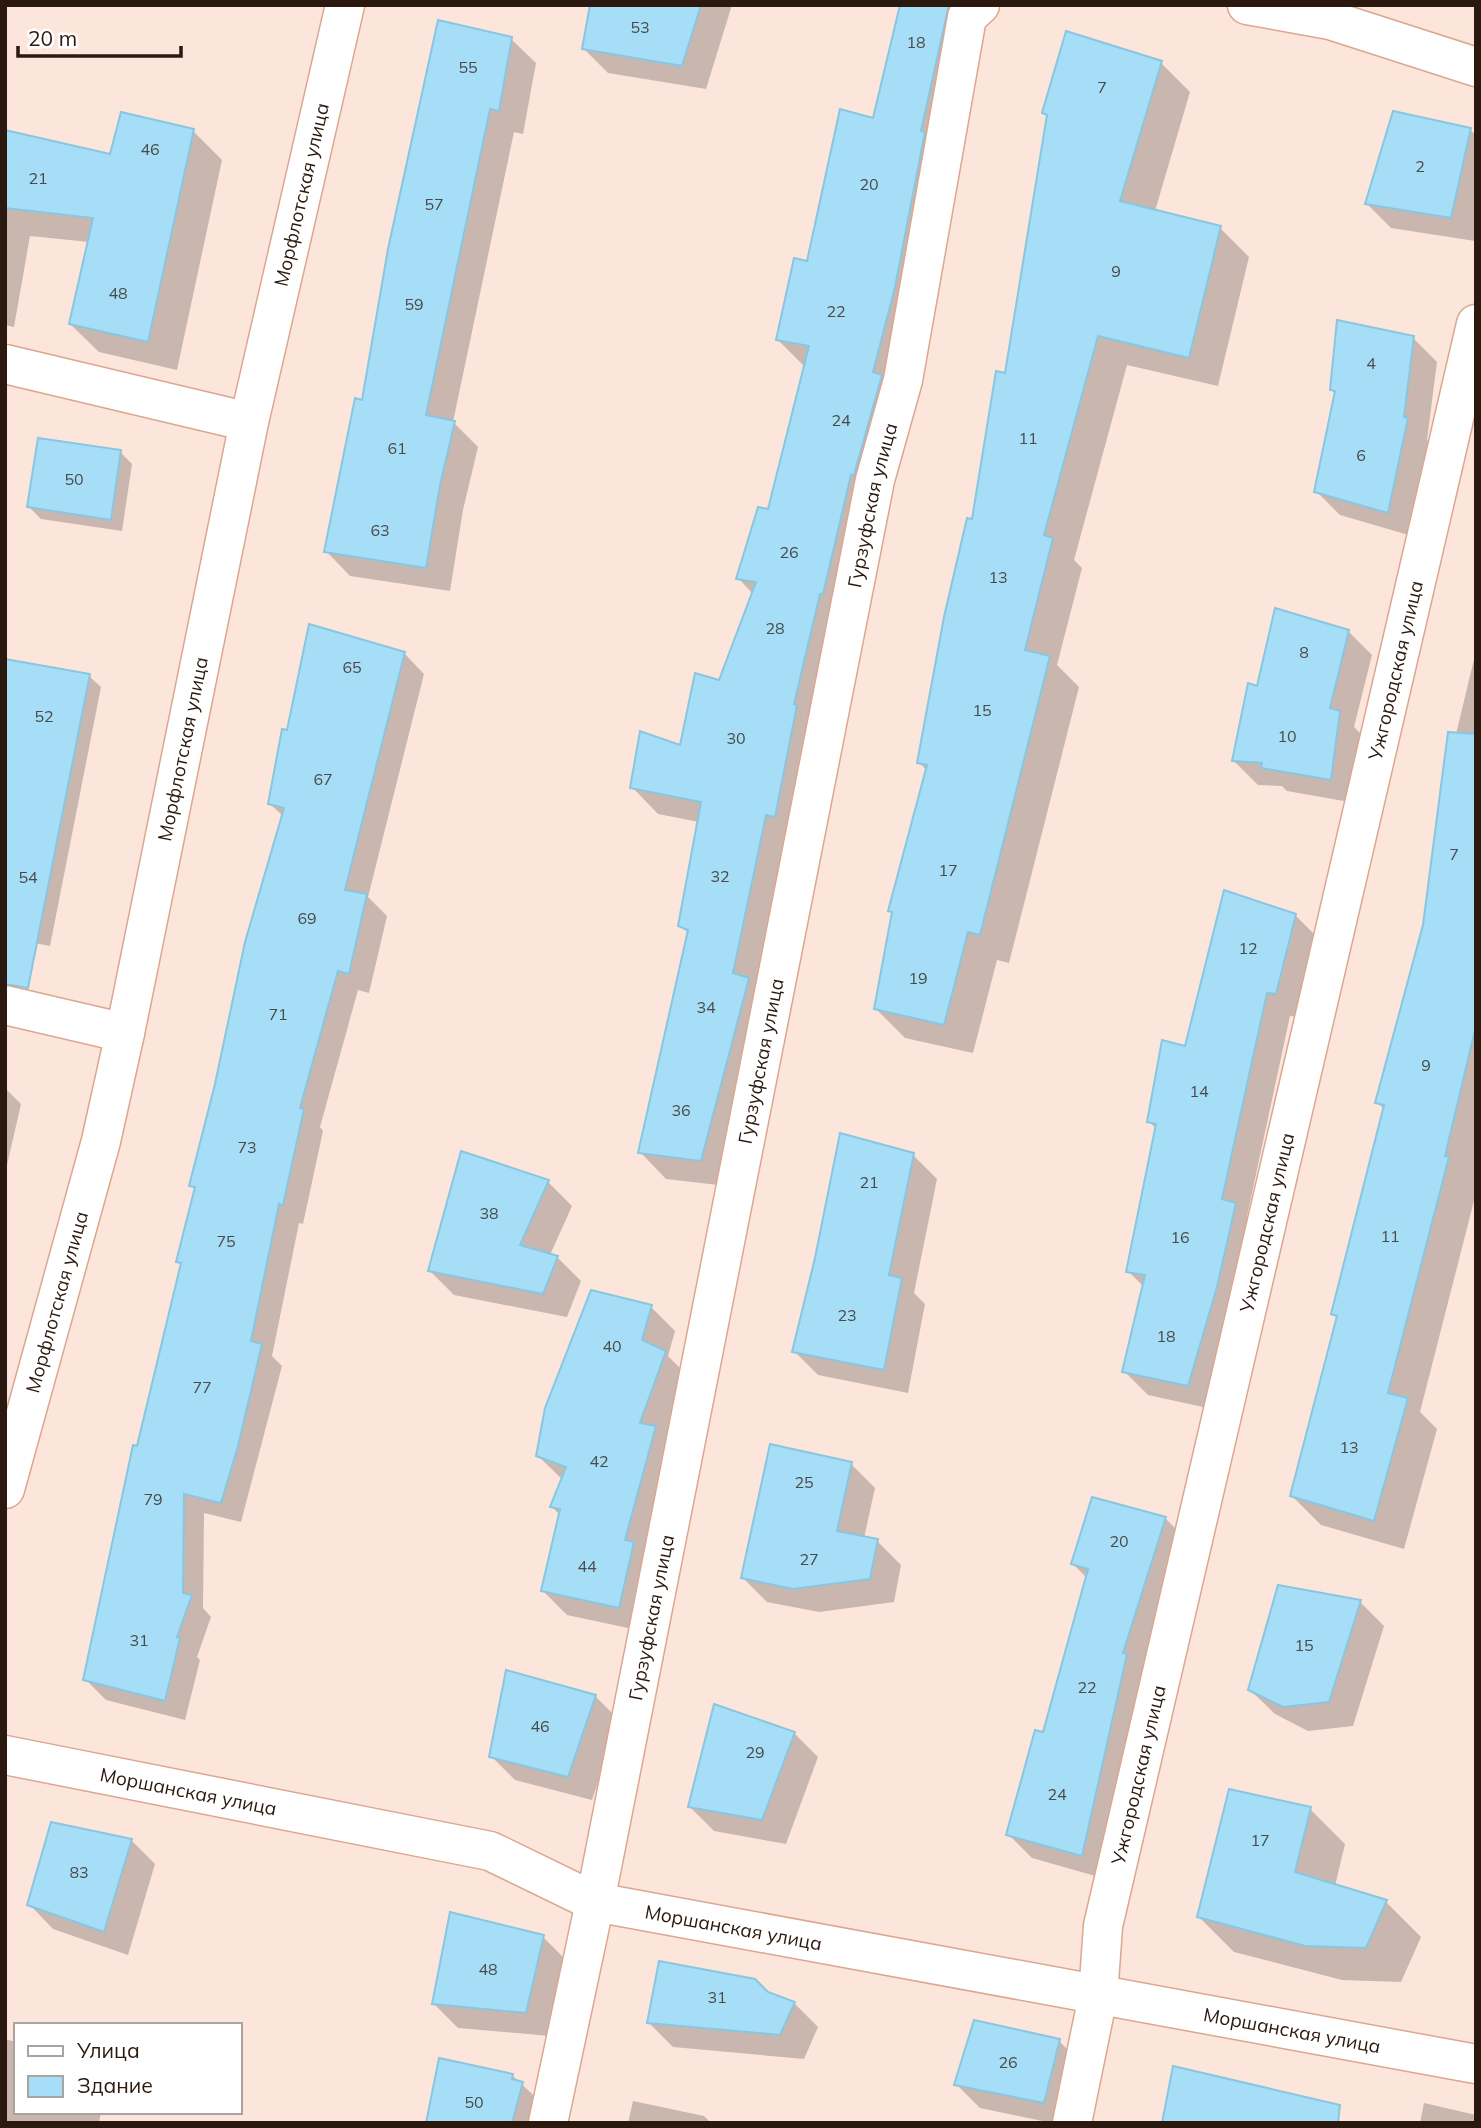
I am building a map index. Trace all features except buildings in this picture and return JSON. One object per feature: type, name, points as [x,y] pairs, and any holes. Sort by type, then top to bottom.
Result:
[{"type":"street","name":"Морфлотская улица","points":[[5,1489],[101,1141],[249,422],[345,5]]},
{"type":"street","name":"Гурзуфская улица","points":[[548,2123],[595,1902],[875,480],[903,380],[967,17],[980,5]]},
{"type":"street","points":[[1247,5],[1332,13],[1476,67]]},
{"type":"street","name":"Ужгородская улица","points":[[1072,2123],[1098,1996],[1103,1926],[1476,324]]},
{"type":"street","points":[[5,364],[249,422]]},
{"type":"street","points":[[5,1005],[125,1033]]},
{"type":"street","name":"Моршанская улица","points":[[5,1755],[490,1851],[595,1902],[1476,2064]]}]
